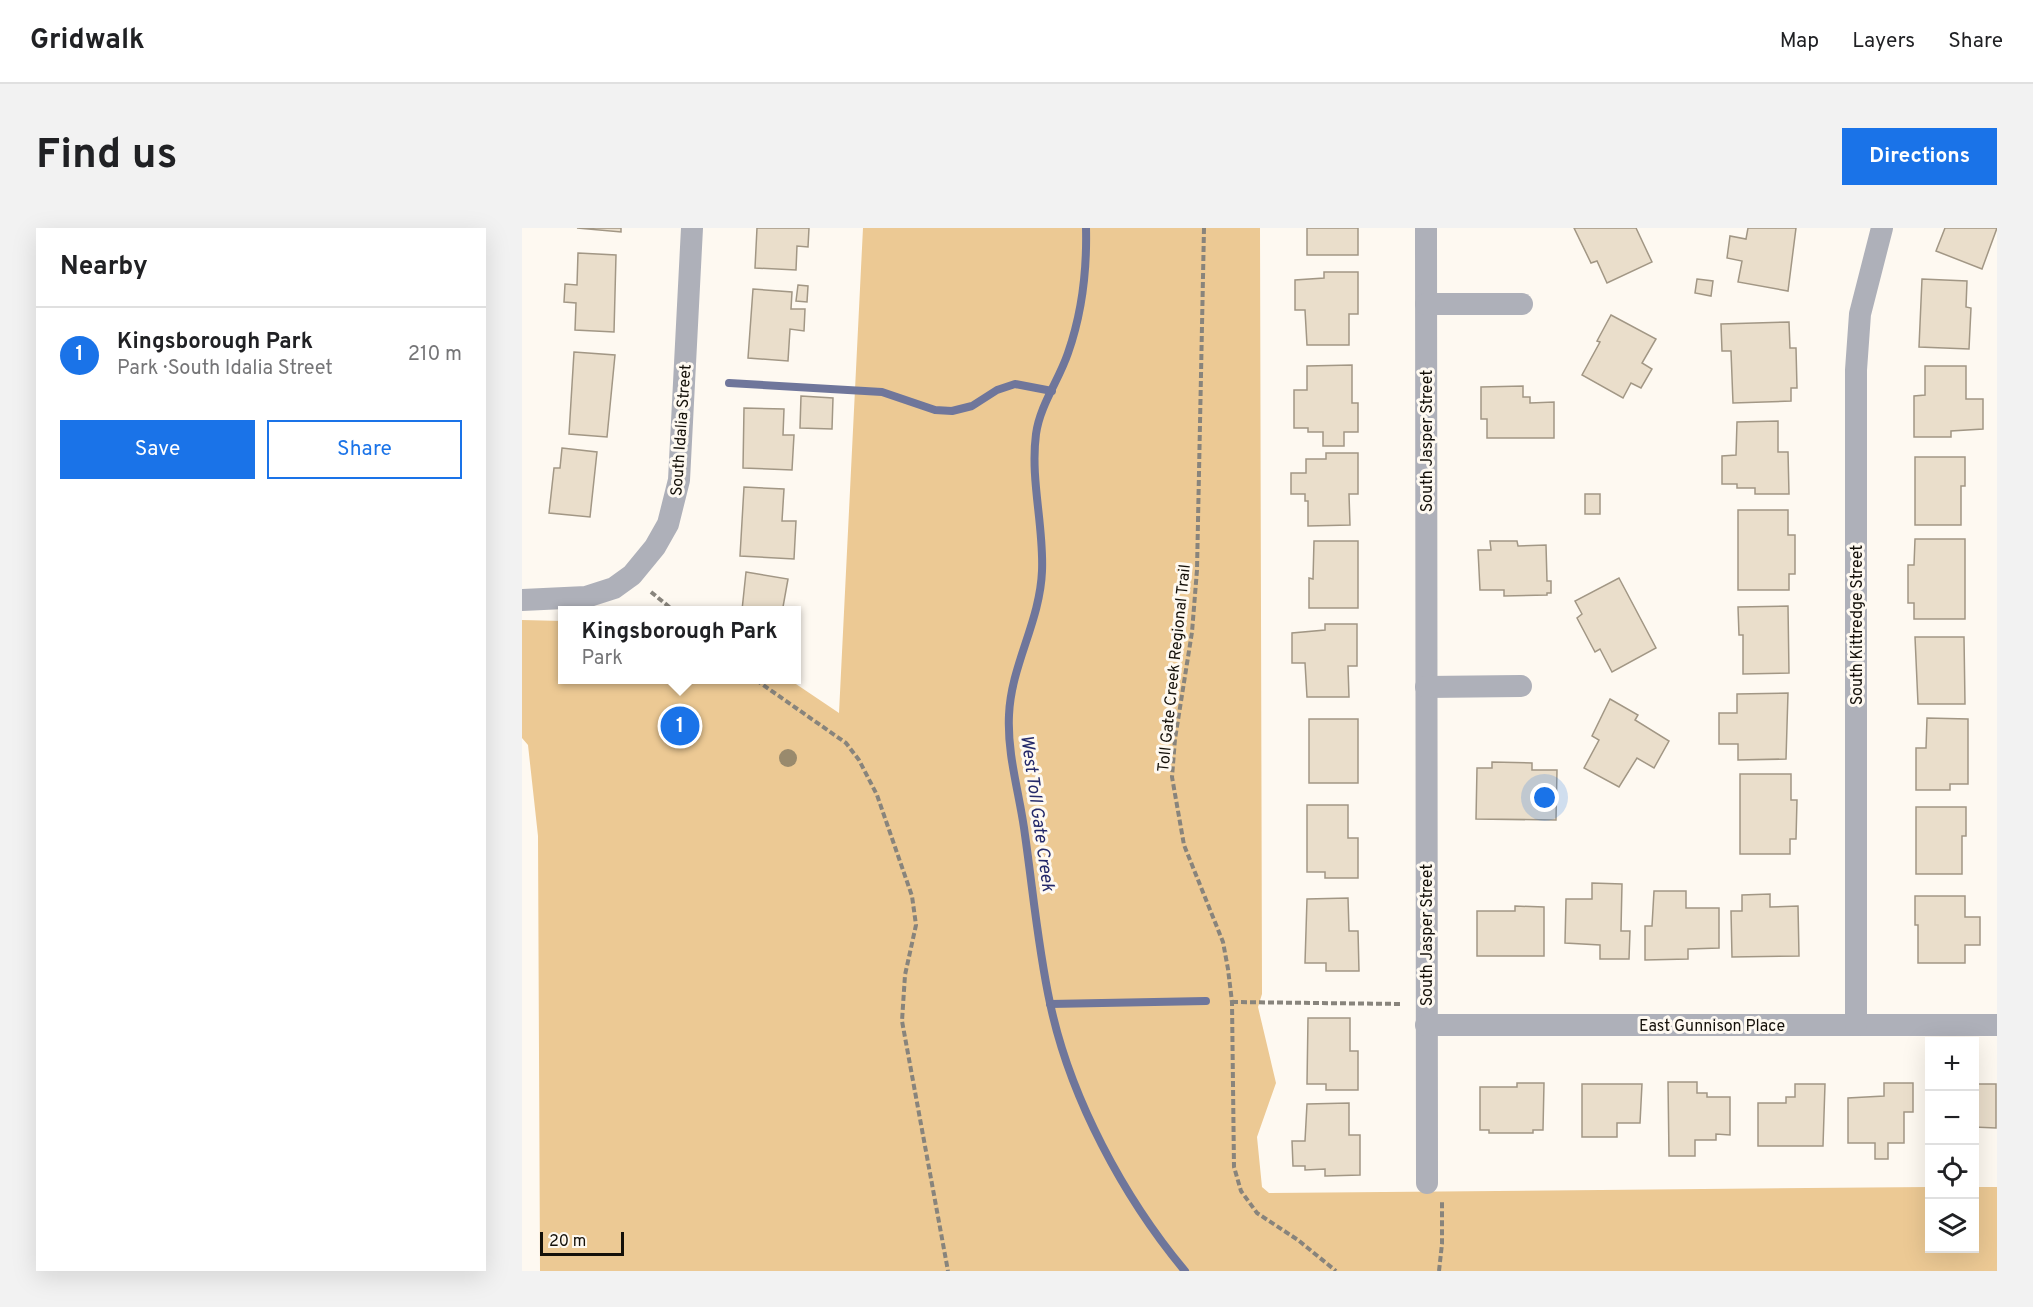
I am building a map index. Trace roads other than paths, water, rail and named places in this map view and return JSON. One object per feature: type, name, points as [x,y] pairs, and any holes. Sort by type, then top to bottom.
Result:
[{"type":"street","name":"South Idalia Street","points":[[522,600],[579,598],[614,588],[632,575],[655,547],[668,524],[679,480],[692,228]]},
{"type":"street","name":"South Jasper Street","points":[[1426,228],[1427,1182]]},
{"type":"street","name":"South Kittredge Street","points":[[1856,1025],[1856,370],[1860,314],[1882,228]]},
{"type":"street","points":[[1426,304],[1522,304]]},
{"type":"street","points":[[1426,687],[1521,687]]},
{"type":"street","name":"East Gunnison Place","points":[[1426,1015],[1856,1025],[1997,1025]]},
{"type":"waterway","name":"West Toll Gate Creek","points":[[1086,228],[1086,260],[1077,322],[1068,353],[1041,413],[1036,434],[1035,468],[1042,571],[1036,608],[1011,697],[1010,745],[1023,820],[1039,940],[1059,1039],[1085,1110],[1102,1145],[1141,1212],[1185,1271]]},
{"type":"waterway","points":[[729,383],[882,392],[935,410],[952,411],[972,406],[997,390],[1015,384],[1052,391]]},
{"type":"waterway","points":[[1050,1004],[1206,1001]]},
{"type":"place","name":"Kingsborough Park","points":[[680,726]]}]
